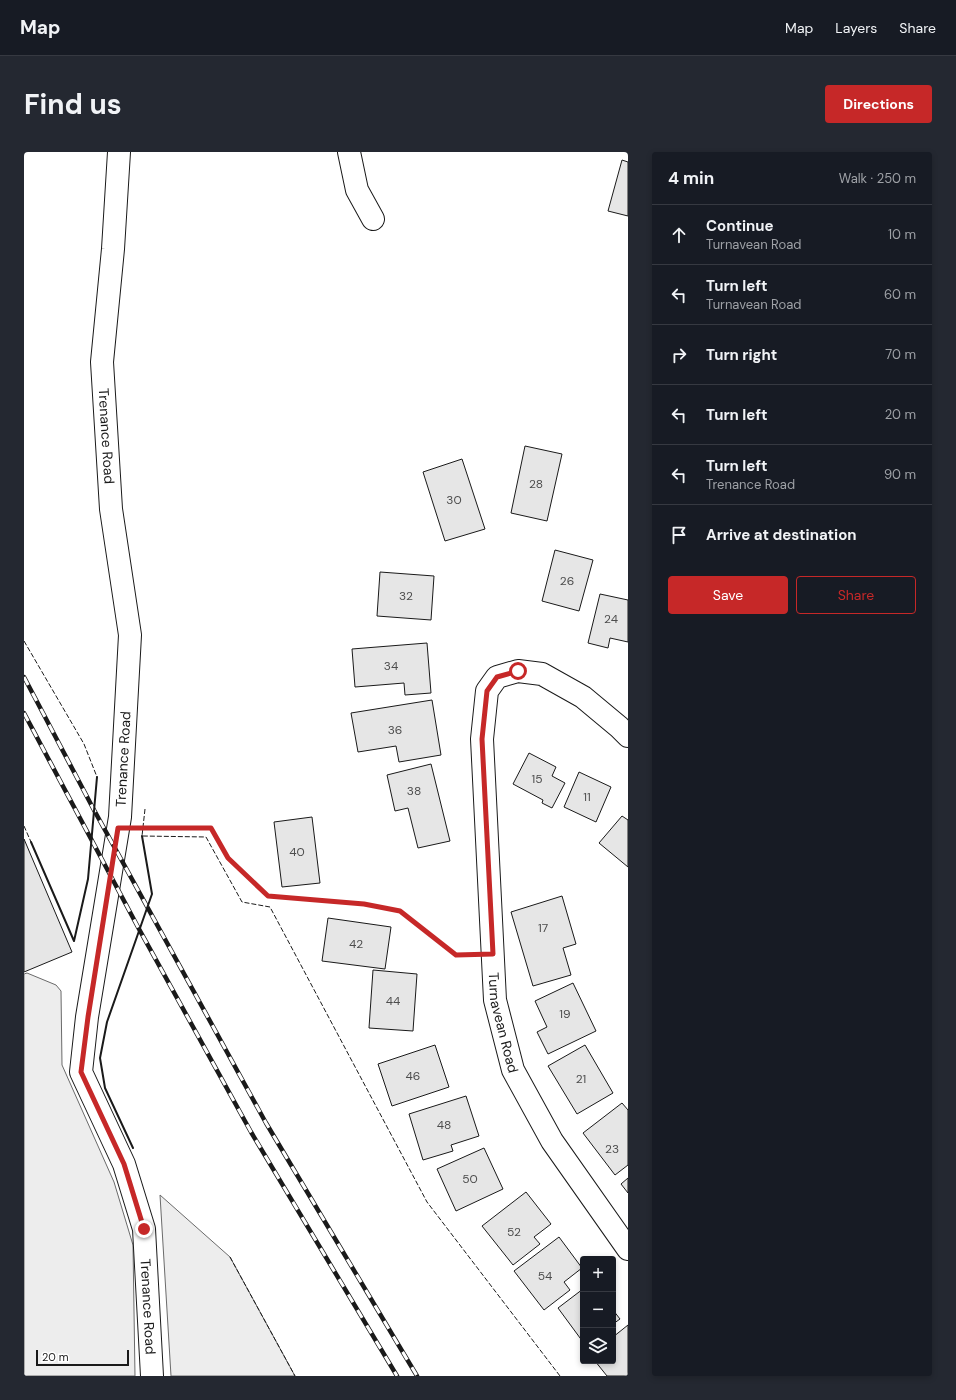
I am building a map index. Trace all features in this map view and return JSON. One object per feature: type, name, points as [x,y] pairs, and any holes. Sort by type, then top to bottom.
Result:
[{"type":"street","name":"Trenance Road","points":[[119,152],[113,250],[102,362],[111,509],[130,635],[120,817],[88,1017],[81,1072],[124,1164],[144,1229],[152,1376]]},
{"type":"street","points":[[349,152],[357,190],[373,219]]},
{"type":"street","name":"Turnavean Road","points":[[628,736],[583,697],[542,674],[518,671],[497,677],[487,691],[482,739],[495,1000],[513,1070],[552,1141],[628,1249]]},
{"type":"path","points":[[118,828],[211,828],[228,858],[268,896],[364,904],[400,911],[456,955],[493,954]]},
{"type":"shaded area","points":[[27,973],[56,985],[61,991],[62,1065],[114,1182],[133,1245],[135,1376],[24,1376],[24,974]]},
{"type":"shaded area","points":[[160,1195],[230,1257],[295,1376],[171,1376]]},
{"type":"building","points":[[622,160],[628,162],[628,216],[608,211]]},
{"type":"building","points":[[525,446],[562,454],[547,521],[511,513]]},
{"type":"building","points":[[462,459],[485,529],[445,541],[423,472]]},
{"type":"building","points":[[555,550],[593,560],[579,611],[542,601]]},
{"type":"building","points":[[380,572],[434,576],[431,620],[377,616]]},
{"type":"building","points":[[600,594],[628,600],[628,642],[610,638],[608,648],[588,643]]},
{"type":"building","points":[[427,643],[431,693],[405,695],[404,683],[355,687],[352,649]]},
{"type":"building","points":[[432,700],[441,755],[399,762],[396,746],[358,752],[351,713]]},
{"type":"building","points":[[529,753],[556,767],[552,776],[565,783],[552,808],[542,803],[543,800],[513,784]]},
{"type":"building","points":[[431,764],[450,841],[418,848],[408,808],[395,811],[387,775]]},
{"type":"building","points":[[579,772],[611,787],[596,822],[564,807]]},
{"type":"building","points":[[622,816],[628,820],[628,867],[599,843]]},
{"type":"building","points":[[312,817],[320,883],[282,887],[274,822]]},
{"type":"building","points":[[24,839],[72,952],[24,972]]},
{"type":"building","points":[[562,896],[576,944],[563,948],[571,975],[533,986],[511,912]]},
{"type":"building","points":[[328,918],[391,927],[385,969],[322,961]]},
{"type":"building","points":[[373,970],[417,974],[413,1031],[369,1028]]},
{"type":"building","points":[[573,983],[596,1031],[548,1054],[537,1032],[547,1027],[535,1001]]},
{"type":"building","points":[[435,1045],[449,1087],[392,1106],[378,1064]]},
{"type":"building","points":[[585,1045],[613,1093],[577,1114],[548,1066]]},
{"type":"building","points":[[466,1096],[479,1136],[451,1145],[453,1151],[423,1160],[409,1114]]},
{"type":"building","points":[[622,1103],[628,1110],[628,1165],[615,1175],[583,1133]]},
{"type":"building","points":[[484,1148],[503,1189],[456,1211],[437,1169]]},
{"type":"building","points":[[628,1178],[628,1193],[621,1184]]},
{"type":"building","points":[[526,1192],[551,1224],[534,1237],[540,1244],[513,1265],[482,1226]]},
{"type":"building","points":[[559,1237],[580,1265],[580,1270],[564,1282],[570,1290],[544,1310],[514,1271]]},
{"type":"building","points":[[580,1291],[580,1338],[558,1308]]},
{"type":"building","points":[[616,1314],[620,1319],[616,1322]]},
{"type":"building","points":[[628,1325],[628,1376],[607,1376],[597,1364],[616,1364],[616,1335]]},
{"type":"railway","points":[[24,677],[94,810],[266,1123],[417,1376]]},
{"type":"railway","points":[[24,713],[139,929],[251,1132],[397,1376]]},
{"type":"fence","points":[[24,641],[84,744],[97,777]]},
{"type":"fence","points":[[145,809],[142,836],[206,837],[242,902],[270,907],[427,1202],[560,1376]]},
{"type":"fence","points":[[24,826],[31,842]]},
{"type":"fence","points":[[230,1257],[295,1376]]},
{"type":"wall","points":[[31,842],[74,941],[88,879],[97,777]]},
{"type":"wall","points":[[133,1148],[105,1088],[100,1058],[107,1022],[152,894],[142,836]]},
{"type":"route","points":[[144,1229],[124,1164],[81,1072],[88,1017],[118,828],[211,828],[228,858],[268,896],[364,904],[400,911],[456,955],[493,954],[482,739],[487,691],[497,677],[518,671]]}]
